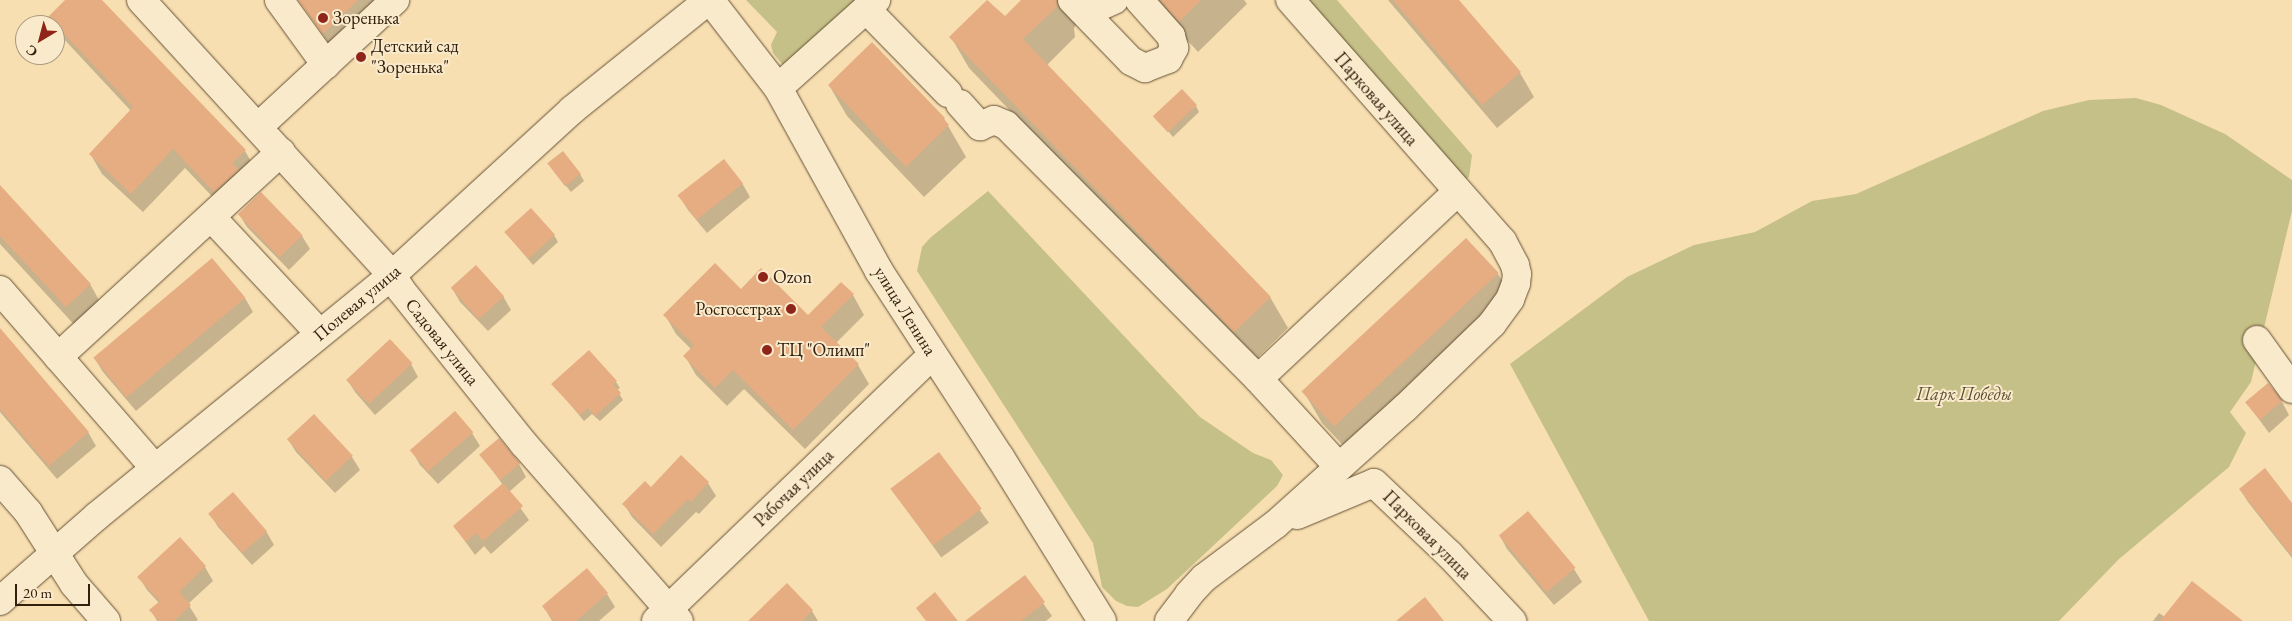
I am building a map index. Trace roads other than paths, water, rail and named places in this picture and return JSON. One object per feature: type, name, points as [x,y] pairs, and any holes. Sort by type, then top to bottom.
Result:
[{"type":"street","name":"Садовая улица","points":[[142,0],[392,275],[401,290],[524,444],[668,617]]},
{"type":"street","points":[[279,0],[326,65]]},
{"type":"street","points":[[258,127],[395,0]]},
{"type":"street","name":"улица Ленина","points":[[709,0],[778,88],[879,271],[1000,457],[1102,621]]},
{"type":"street","name":"Полевая улица","points":[[0,601],[155,468],[392,275],[572,110],[709,0]]},
{"type":"street","points":[[1077,5],[1094,10],[1114,0]]},
{"type":"street","points":[[1077,5],[1131,61],[1145,68],[1168,59],[1174,48],[1171,36],[1139,0]]},
{"type":"street","name":"Парковая улица","points":[[1290,0],[1502,241],[1510,254],[1517,274],[1510,299],[1492,324],[1405,408],[1339,467]]},
{"type":"street","points":[[778,88],[872,5],[980,126],[994,120],[1006,125],[1258,379],[1339,467],[1276,524],[1204,578],[1189,594],[1170,621]]},
{"type":"street","points":[[58,357],[212,218],[281,152]]},
{"type":"street","points":[[1258,379],[1460,195]]},
{"type":"street","points":[[212,218],[320,334]]},
{"type":"street","points":[[0,290],[155,468]]},
{"type":"street","points":[[2257,340],[2292,389]]},
{"type":"street","name":"Рабочая улица","points":[[668,617],[932,355]]},
{"type":"street","points":[[0,480],[28,512],[53,555],[74,584],[106,621]]},
{"type":"street","name":"Парковая улица","points":[[1276,524],[1374,483],[1450,555],[1512,621]]},
{"type":"place","name":"Зоренька","points":[[323,18]]},
{"type":"place","name":"Детский сад \"Зоренька\"","points":[[361,57]]},
{"type":"place","name":"Ozon","points":[[763,277]]},
{"type":"place","name":"Росгосстрах","points":[[791,309]]},
{"type":"place","name":"ТЦ \"Олимп\"","points":[[767,350]]},
{"type":"park label","name":"Парк Победы","points":[[1964,394]]}]
